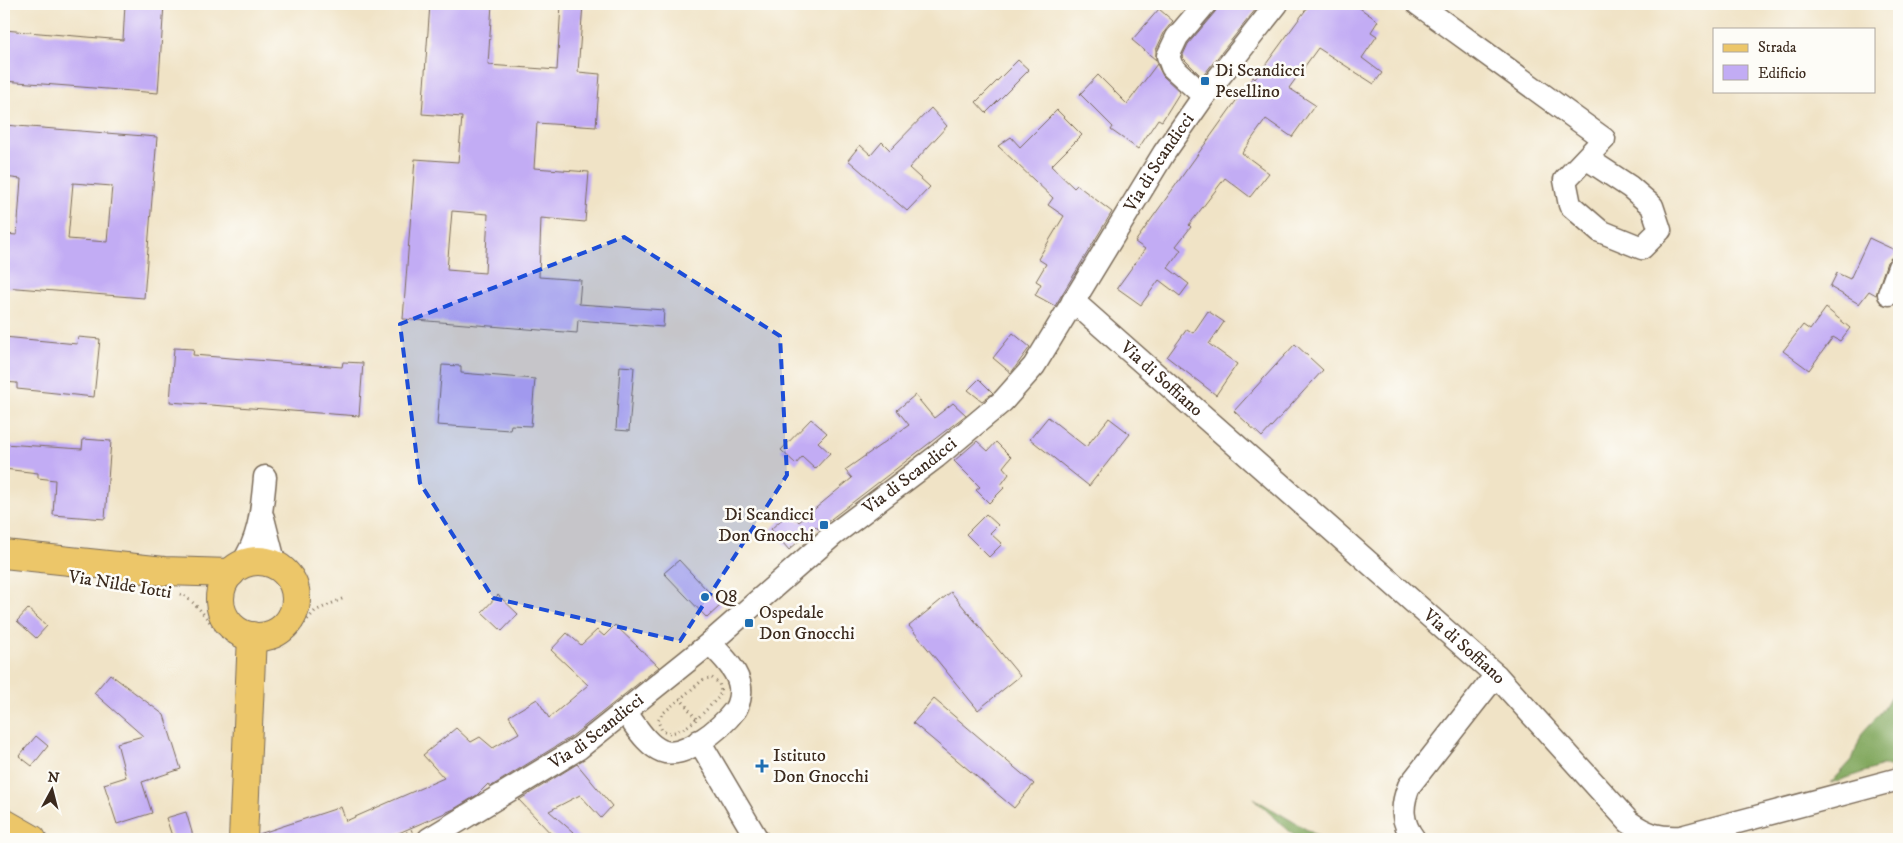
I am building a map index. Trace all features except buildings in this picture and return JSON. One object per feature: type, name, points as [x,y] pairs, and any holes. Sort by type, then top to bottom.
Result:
[{"type":"main road","name":"Via Nilde Iotti","points":[[4,554],[196,587],[222,610],[232,626],[252,644]]},
{"type":"main road","name":"Via Nilde Iotti","points":[[170,582],[236,569],[256,561],[275,565]]},
{"type":"main road","points":[[243,839],[252,644],[283,628],[295,607],[296,594],[292,582],[285,572],[275,565]]},
{"type":"main road","points":[[222,610],[222,587],[236,569]]},
{"type":"main road","points":[[4,823],[32,839]]},
{"type":"street","points":[[1204,96],[1172,67],[1168,56],[1177,37],[1205,4]]},
{"type":"street","name":"Via di Scandicci","points":[[424,833],[579,748],[710,643],[819,547],[936,457],[1004,401],[1029,373],[1164,153],[1204,96],[1277,4]]},
{"type":"street","points":[[1418,4],[1604,139],[1586,158]]},
{"type":"street","points":[[1890,294],[1899,267]]},
{"type":"street","name":"Via di Soffiano","points":[[1073,301],[1496,675],[1629,822],[1654,837],[1681,837],[1899,779]]},
{"type":"street","points":[[236,569],[250,552],[262,515],[265,477]]},
{"type":"street","points":[[262,515],[275,565]]},
{"type":"street","points":[[625,712],[650,743],[662,751],[682,752],[699,732],[735,710],[740,688],[733,670],[710,643]]},
{"type":"street","points":[[1414,839],[1406,828],[1402,804],[1408,786],[1496,675]]},
{"type":"street","points":[[699,732],[757,839]]},
{"type":"path","name":"Via Nilde Iotti","points":[[170,582],[198,606],[221,636],[238,648],[252,644]]},
{"type":"path","points":[[252,644],[262,652],[286,642],[315,611],[344,598]]},
{"type":"path","points":[[712,678],[719,683],[721,692],[718,698],[696,718],[678,732],[668,734],[662,732],[658,721],[662,714],[680,698],[704,679],[712,678]]},
{"type":"path","points":[[680,698],[696,718],[699,732]]},
{"type":"path","points":[[393,839],[424,833]]},
{"type":"highlighted area","points":[[624,237],[780,336],[787,475],[680,641],[493,598],[420,483],[400,324]]},
{"type":"green space","points":[[1899,682],[1899,766],[1882,766],[1831,783],[1852,760],[1862,733],[1882,711]]},
{"type":"green space","points":[[1253,798],[1323,839],[1298,839]]},
{"type":"place","name":"Di Scandicci Pesellino","points":[[1205,81]]},
{"type":"place","name":"Di Scandicci Don Gnocchi","points":[[824,525]]},
{"type":"place","name":"Q8","points":[[705,597]]},
{"type":"place","name":"Ospedale Don Gnocchi","points":[[749,623]]},
{"type":"place","name":"Istituto Don Gnocchi","points":[[762,766]]}]
